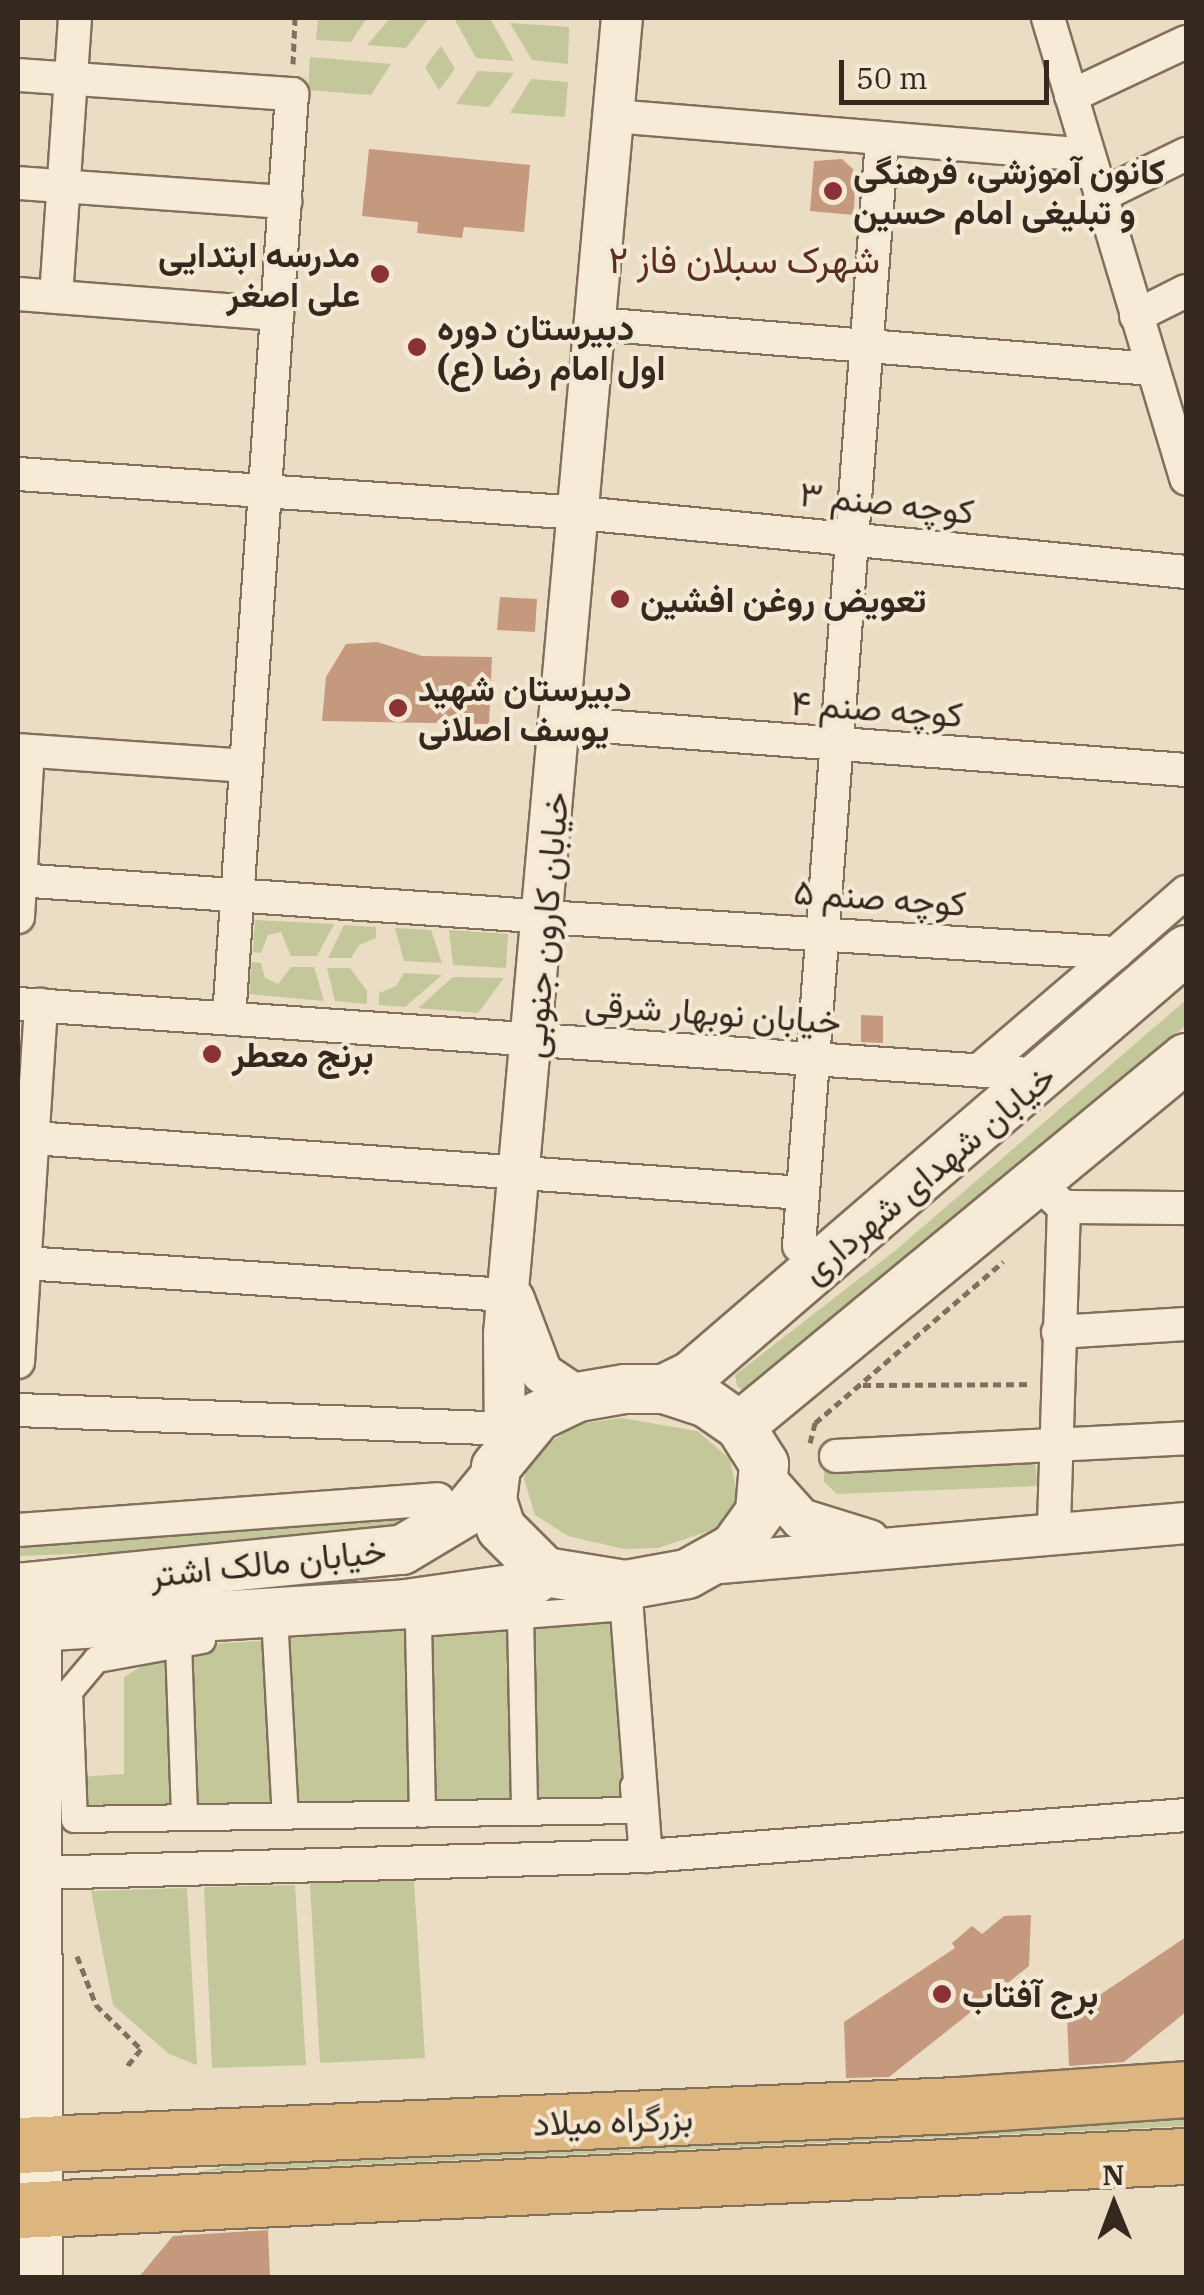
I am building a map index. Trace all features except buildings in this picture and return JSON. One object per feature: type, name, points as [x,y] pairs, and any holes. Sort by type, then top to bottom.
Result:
[{"type":"highway","name":"بزرگراه میلاد","points":[[28,2144],[958,2105],[1186,2088]]},
{"type":"highway","name":"بزرگراه میلاد","points":[[28,2210],[1186,2156]]},
{"type":"main road","name":"خیابان شهدای شهرداری","points":[[664,1389],[691,1376],[1186,950]]},
{"type":"main road","points":[[740,1426],[1052,1196],[1180,1068]]},
{"type":"main road","points":[[664,1389],[707,1402],[740,1426],[758,1449],[767,1481],[750,1530],[708,1564],[622,1600],[546,1572],[501,1528],[500,1453],[538,1416],[578,1397],[664,1389]]},
{"type":"main road","name":"خیابان مالک اشتر","points":[[22,1612],[402,1550],[468,1511],[500,1453]]},
{"type":"main road","points":[[38,2278],[28,2210],[28,2144],[38,1873],[22,1612],[406,1604],[524,1587],[546,1572]]},
{"type":"street","points":[[56,297],[76,18]]},
{"type":"street","name":"خیابان کارون جنوبی","points":[[500,1453],[504,1334],[512,1295],[534,1040],[533,916],[562,723],[622,18]]},
{"type":"street","points":[[1048,18],[1186,480]]},
{"type":"street","points":[[1071,96],[1186,42]]},
{"type":"street","points":[[18,75],[292,94],[261,492],[229,1018]]},
{"type":"street","points":[[614,116],[1088,155]]},
{"type":"street","points":[[800,1246],[882,139]]},
{"type":"street","points":[[1100,196],[1186,154]]},
{"type":"street","points":[[18,183],[284,202]]},
{"type":"street","points":[[1136,316],[1186,291]]},
{"type":"street","points":[[18,294],[276,314]]},
{"type":"street","points":[[596,324],[1152,369]]},
{"type":"street","name":"کوچه صنم ۳","points":[[18,474],[580,514],[1186,572]]},
{"type":"street","name":"کوچه صنم ۴","points":[[562,723],[1186,770]]},
{"type":"street","points":[[18,917],[23,750],[246,766]]},
{"type":"street","name":"کوچه صنم ۵","points":[[19,880],[1116,953]]},
{"type":"street","points":[[978,1070],[1186,892]]},
{"type":"street","points":[[18,1362],[33,1138],[29,1004]]},
{"type":"street","name":"خیابان نوبهار شرقی","points":[[29,1004],[1044,1075]]},
{"type":"street","points":[[33,1138],[803,1193]]},
{"type":"street","points":[[1054,1533],[1052,1446],[1058,1332],[1052,1196],[1186,1208]]},
{"type":"street","points":[[24,1263],[512,1295]]},
{"type":"street","name":"خیابان کارون جنوبی","points":[[512,1295],[542,1373],[578,1397]]},
{"type":"street","points":[[1058,1332],[1186,1324]]},
{"type":"street","points":[[18,1410],[500,1453]]},
{"type":"street","points":[[836,1456],[1186,1438]]},
{"type":"street","points":[[767,1481],[801,1519],[887,1546]]},
{"type":"street","points":[[18,1530],[438,1499]]},
{"type":"street","points":[[708,1564],[1186,1523]]},
{"type":"street","points":[[622,1600],[635,1810],[74,1819],[69,1691],[96,1659],[178,1642],[520,1615],[622,1600]]},
{"type":"street","points":[[622,1600],[646,1856]]},
{"type":"street","points":[[520,1615],[524,1812]]},
{"type":"street","points":[[418,1623],[422,1814]]},
{"type":"street","points":[[275,1634],[285,1816]]},
{"type":"street","points":[[178,1642],[184,1817]]},
{"type":"street","points":[[38,1873],[646,1856],[1186,1815]]},
{"type":"path","points":[[292,94],[295,18]]},
{"type":"path","points":[[836,1456],[816,1454],[810,1435],[815,1423],[1007,1258]]},
{"type":"path","points":[[863,1385],[1055,1384]]},
{"type":"path","points":[[72,1943],[96,2005],[141,2049],[127,2066]]},
{"type":"green space","points":[[318,18],[367,18],[351,42],[316,40]]},
{"type":"green space","points":[[390,18],[429,18],[406,48],[367,45]]},
{"type":"green space","points":[[454,18],[491,20],[514,61],[476,58]]},
{"type":"green space","points":[[510,23],[569,27],[568,64],[532,60]]},
{"type":"green space","points":[[441,46],[455,69],[439,90],[425,67]]},
{"type":"green space","points":[[310,57],[391,64],[371,95],[308,90]]},
{"type":"green space","points":[[478,71],[514,73],[489,107],[456,104]]},
{"type":"green space","points":[[531,79],[568,82],[565,117],[510,113]]},
{"type":"green space","points":[[255,920],[334,924],[317,956],[291,956],[281,932],[268,935],[261,953],[253,952]]},
{"type":"green space","points":[[344,925],[376,927],[376,938],[359,945],[351,958],[328,958]]},
{"type":"green space","points":[[395,928],[431,930],[442,963],[404,961]]},
{"type":"green space","points":[[449,930],[508,934],[506,968],[453,965]]},
{"type":"green space","points":[[252,962],[261,963],[265,978],[278,984],[291,967],[314,967],[324,1001],[249,994]]},
{"type":"green space","points":[[327,968],[350,968],[367,991],[367,1004],[335,1001]]},
{"type":"green space","points":[[404,973],[442,975],[405,1007],[379,1005],[379,993],[396,986]]},
{"type":"green space","points":[[453,977],[504,978],[478,1013],[418,1008]]},
{"type":"green space","points":[[1186,1000],[1186,1025],[1004,1188],[745,1393],[737,1386],[735,1375],[896,1250]]},
{"type":"green space","points":[[621,1418],[697,1431],[730,1459],[738,1497],[715,1529],[658,1548],[624,1549],[568,1536],[535,1515],[524,1479],[530,1458],[574,1425]]},
{"type":"green space","points":[[1034,1458],[1038,1486],[837,1494],[824,1482],[824,1468]]},
{"type":"green space","points":[[431,1513],[391,1544],[195,1567],[125,1552],[18,1556],[18,1541]]},
{"type":"green space","points":[[612,1614],[631,1806],[528,1808],[525,1622]]},
{"type":"green space","points":[[516,1621],[521,1808],[426,1809],[423,1629]]},
{"type":"green space","points":[[416,1628],[418,1809],[289,1812],[279,1639]]},
{"type":"green space","points":[[271,1640],[282,1812],[188,1813],[181,1646]]},
{"type":"green space","points":[[174,1647],[180,1813],[79,1814],[77,1777],[124,1774],[124,1677]]},
{"type":"green space","points":[[414,1880],[425,2058],[320,2063],[310,1883]]},
{"type":"green space","points":[[295,1885],[306,2065],[212,2068],[204,1887]]},
{"type":"green space","points":[[187,1888],[197,2065],[169,2054],[113,2005],[91,1891]]},
{"type":"green space","points":[[1186,2118],[1186,2126],[198,2172],[234,2165]]},
{"type":"place","name":"کانون آموزشی، فرهنگی و تبلیغی امام حسین","points":[[833,191]]},
{"type":"place","name":"مدرسه ابتدایی علی اصغر","points":[[380,274]]},
{"type":"place","name":"دبیرستان دوره اول امام رضا (ع)","points":[[417,347]]},
{"type":"place","name":"تعویض روغن افشین","points":[[620,599]]},
{"type":"place","name":"دبیرستان شهید یوسف اصلانی","points":[[398,708]]},
{"type":"place","name":"برنج معطر","points":[[212,1054]]},
{"type":"place","name":"برج آفتاب","points":[[942,1994]]},
{"type":"district","name":"شهرک سبلان فاز ۲","points":[[744,259]]}]
